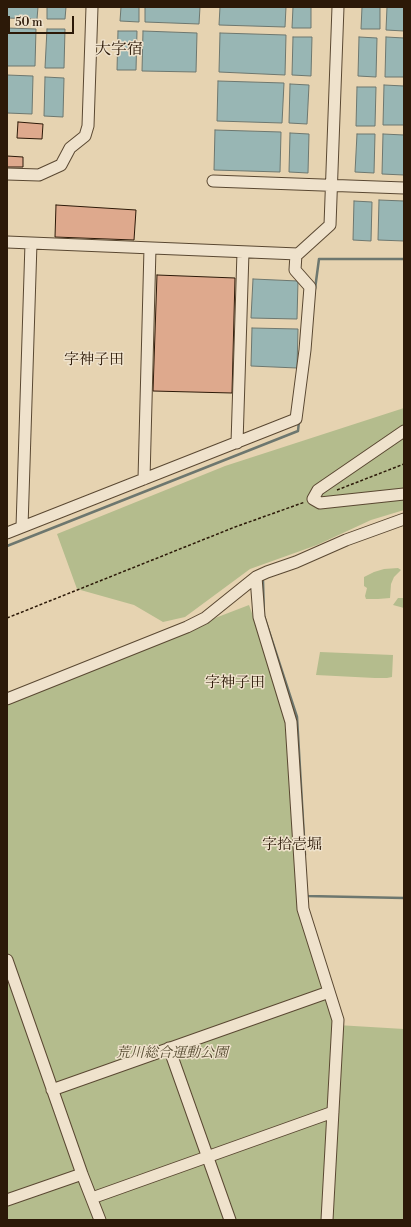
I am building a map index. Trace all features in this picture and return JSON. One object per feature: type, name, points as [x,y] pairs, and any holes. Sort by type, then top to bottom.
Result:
[{"type":"street","points":[[7,174],[39,175],[61,165],[70,148],[85,136],[88,126],[92,7]]},
{"type":"street","points":[[7,242],[298,254],[330,224],[338,7]]},
{"type":"street","points":[[213,181],[404,188]]},
{"type":"street","points":[[22,527],[31,243]]},
{"type":"street","points":[[144,479],[150,248]]},
{"type":"street","points":[[237,443],[243,252]]},
{"type":"street","points":[[7,533],[296,419],[305,350],[310,287],[295,270],[296,254]]},
{"type":"street","points":[[404,431],[318,490],[313,499],[320,503],[404,494]]},
{"type":"street","points":[[7,699],[188,627],[205,618],[256,577],[266,572],[296,562],[346,540],[404,519]]},
{"type":"street","points":[[256,577],[259,617],[291,722],[303,909],[338,1020],[327,1220]]},
{"type":"street","points":[[7,960],[82,1174],[100,1220]]},
{"type":"street","points":[[52,1090],[329,992]]},
{"type":"street","points":[[169,1048],[230,1220]]},
{"type":"street","points":[[92,1198],[333,1112]]},
{"type":"street","points":[[7,1200],[82,1174]]},
{"type":"path","points":[[331,492],[404,464]]},
{"type":"path","points":[[7,618],[235,527],[316,498],[313,499]]},
{"type":"green space","points":[[404,408],[404,510],[371,520],[317,545],[250,569],[185,617],[163,622],[134,605],[77,589],[57,534],[225,466]]},
{"type":"green space","points":[[398,568],[401,570],[394,577],[391,584],[390,598],[366,599],[365,596],[367,588],[364,586],[364,577],[384,569]]},
{"type":"green space","points":[[398,598],[404,598],[404,608],[393,605]]},
{"type":"green space","name":"荒川総合運動公園","points":[[249,605],[280,690],[290,731],[299,911],[337,1025],[404,1029],[404,1220],[7,1220],[7,698]]},
{"type":"green space","points":[[320,652],[393,655],[392,677],[375,678],[316,675]]},
{"type":"water","points":[[7,7],[38,7],[37,19],[7,18]]},
{"type":"water","points":[[47,7],[66,7],[65,19],[47,19]]},
{"type":"water","points":[[121,7],[139,7],[139,22],[120,21]]},
{"type":"water","points":[[145,7],[200,7],[199,24],[145,22]]},
{"type":"water","points":[[220,7],[286,7],[285,27],[219,25]]},
{"type":"water","points":[[293,7],[311,7],[311,28],[292,28]]},
{"type":"water","points":[[362,7],[380,7],[380,29],[361,29]]},
{"type":"water","points":[[387,7],[404,7],[404,31],[386,30]]},
{"type":"water","points":[[7,28],[36,29],[35,66],[7,66]]},
{"type":"water","points":[[47,29],[65,29],[64,68],[45,68]]},
{"type":"water","points":[[118,31],[137,31],[136,70],[117,70]]},
{"type":"water","points":[[143,31],[197,33],[196,72],[142,71]]},
{"type":"water","points":[[220,33],[286,35],[285,75],[219,72]]},
{"type":"water","points":[[293,37],[312,37],[311,76],[292,75]]},
{"type":"water","points":[[359,37],[377,38],[376,77],[358,76]]},
{"type":"water","points":[[386,37],[404,38],[404,77],[385,77]]},
{"type":"water","points":[[7,75],[33,76],[32,114],[7,113]]},
{"type":"water","points":[[45,77],[64,78],[63,117],[44,116]]},
{"type":"water","points":[[218,81],[284,83],[282,123],[217,121]]},
{"type":"water","points":[[290,84],[309,85],[307,124],[289,123]]},
{"type":"water","points":[[384,85],[404,86],[404,125],[383,125]]},
{"type":"water","points":[[357,87],[376,87],[375,126],[356,126]]},
{"type":"water","points":[[215,130],[281,132],[280,172],[214,170]]},
{"type":"water","points":[[290,133],[309,134],[308,173],[289,172]]},
{"type":"water","points":[[357,134],[375,134],[374,173],[355,172]]},
{"type":"water","points":[[383,134],[404,135],[404,175],[382,174]]},
{"type":"water","points":[[379,200],[404,201],[404,241],[378,240]]},
{"type":"water","points":[[354,201],[372,202],[371,241],[353,240]]},
{"type":"water","points":[[253,279],[298,281],[297,319],[251,318]]},
{"type":"water","points":[[252,328],[298,329],[297,368],[251,366]]},
{"type":"building","points":[[18,122],[43,124],[42,139],[17,138]]},
{"type":"building","points":[[7,156],[23,157],[23,167],[7,167]]},
{"type":"building","points":[[56,205],[136,210],[134,240],[55,237]]},
{"type":"building","points":[[157,275],[235,278],[232,393],[153,391]]},
{"type":"waterway","points":[[315,289],[319,259],[404,259]]},
{"type":"waterway","points":[[7,546],[298,431],[299,421]]},
{"type":"waterway","points":[[263,581],[264,616],[297,717],[305,855]]},
{"type":"waterway","points":[[307,894],[307,896],[404,898]]},
{"type":"district","name":"大字宿","points":[[119,50]]},
{"type":"district","name":"字神子田","points":[[94,360]]},
{"type":"district","name":"字神子田","points":[[235,683]]},
{"type":"district","name":"字拾壱堀","points":[[292,845]]}]
